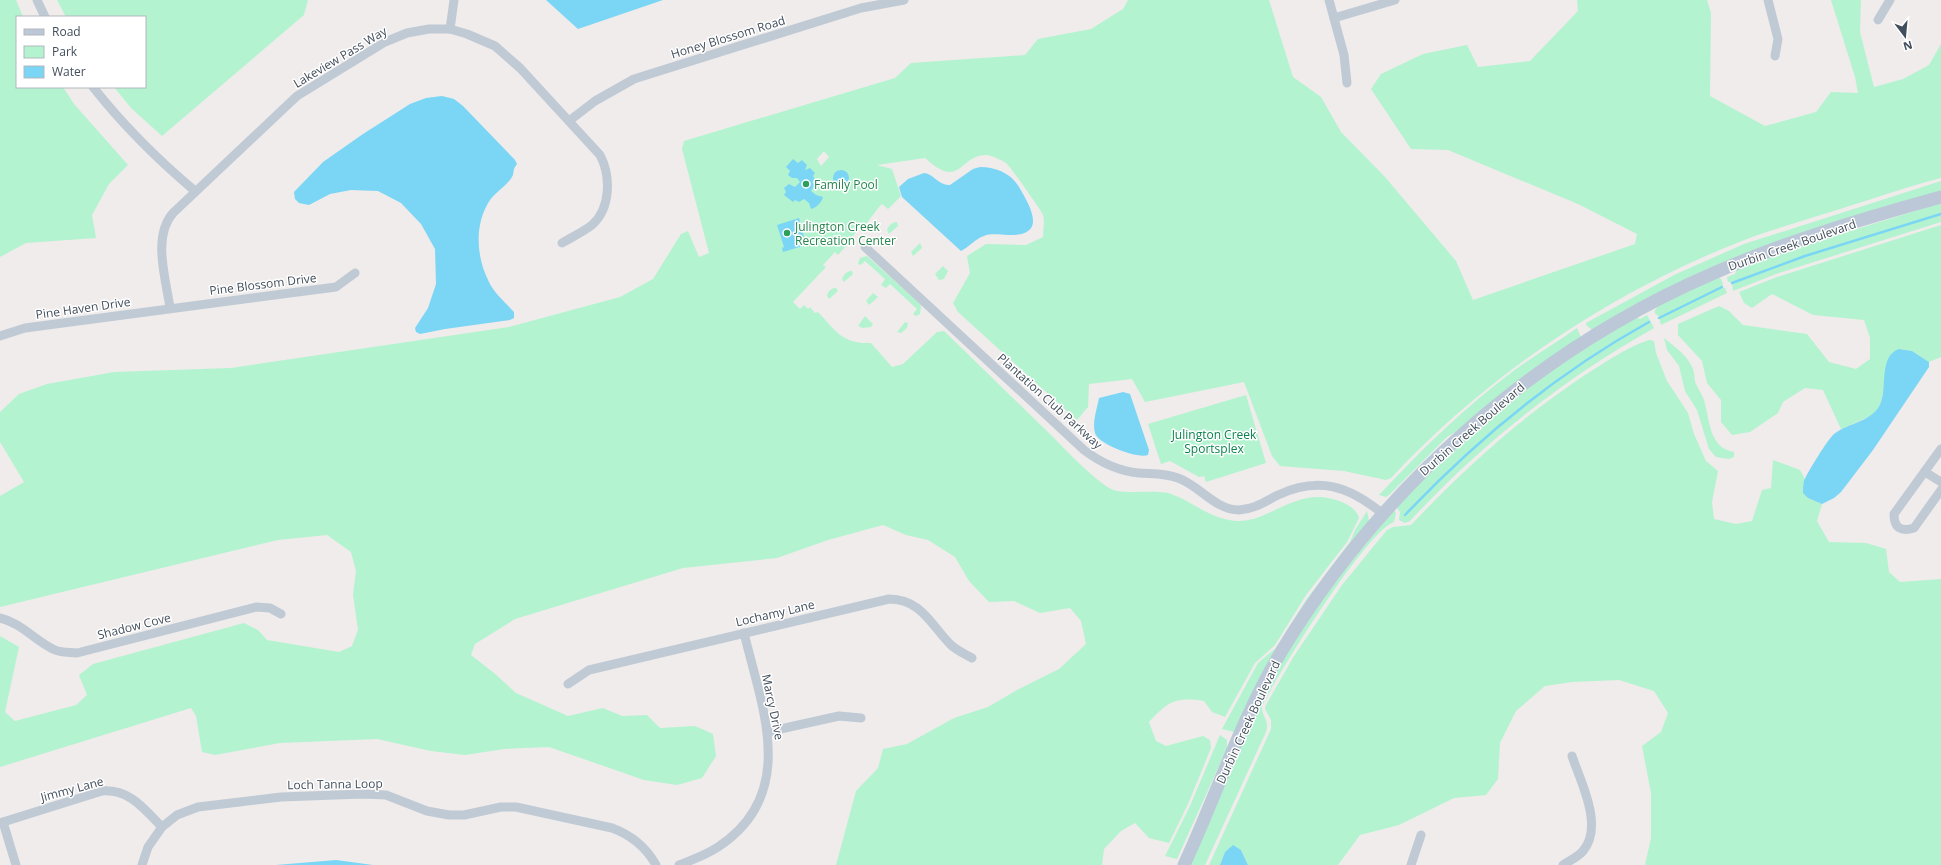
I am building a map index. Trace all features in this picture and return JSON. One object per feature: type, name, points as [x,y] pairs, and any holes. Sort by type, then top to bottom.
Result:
[{"type":"street","points":[[37,0],[45,16]]},
{"type":"street","points":[[450,29],[454,0]]},
{"type":"street","name":"Honey Blossom Road","points":[[569,121],[595,101],[634,79],[860,4],[904,0]]},
{"type":"street","points":[[1329,0],[1344,55],[1347,83]]},
{"type":"street","points":[[1334,18],[1395,0]]},
{"type":"street","points":[[1768,0],[1778,39],[1775,56]]},
{"type":"street","points":[[1878,20],[1890,0]]},
{"type":"street","name":"Lakeview Pass Way","points":[[170,308],[162,248],[162,232],[167,220],[195,191],[297,96],[385,42],[407,33],[429,29],[450,29],[467,34],[495,46],[520,68],[594,147],[605,166],[608,180],[607,198],[602,212],[593,224],[562,243]]},
{"type":"street","points":[[93,88],[117,118],[162,162],[195,191]]},
{"type":"street","name":"Durbin Creek Boulevard","points":[[1184,865],[1237,739],[1270,672],[1323,589],[1383,514],[1429,466],[1493,408],[1556,361],[1629,315],[1712,274],[1764,253],[1941,197]]},
{"type":"street","name":"Plantation Club Parkway","points":[[864,247],[1084,450],[1102,462],[1127,471],[1161,473],[1177,477],[1190,482],[1217,503],[1233,510],[1253,508],[1291,490],[1321,484],[1352,492],[1371,503],[1383,514]]},
{"type":"street","name":"Pine Blossom Drive","points":[[170,308],[336,287],[355,273]]},
{"type":"street","name":"Pine Haven Drive","points":[[0,336],[25,328],[170,308]]},
{"type":"street","points":[[1941,450],[1894,514],[1894,520],[1898,528],[1907,530],[1914,528],[1941,490]]},
{"type":"street","points":[[1925,472],[1941,482]]},
{"type":"street","name":"Lochamy Lane","points":[[568,684],[589,670],[889,599],[899,599],[915,605],[952,646],[972,658]]},
{"type":"street","name":"Shadow Cove","points":[[0,618],[12,621],[54,649],[62,652],[77,653],[256,607],[270,608],[281,614]]},
{"type":"street","name":"Marcy Drive","points":[[679,865],[717,848],[729,839],[749,818],[763,791],[767,775],[769,746],[768,732],[744,633]]},
{"type":"street","points":[[768,732],[840,716],[861,718]]},
{"type":"street","points":[[1563,865],[1582,852],[1588,845],[1592,832],[1591,814],[1572,756]]},
{"type":"street","name":"Jimmy Lane","points":[[1,822],[102,791],[110,791],[126,794],[162,827]]},
{"type":"street","name":"Loch Tanna Loop","points":[[142,865],[148,847],[162,827],[177,815],[198,807],[280,797],[378,794],[400,799],[442,814],[464,815],[501,807],[516,807],[612,828],[626,834],[638,842],[649,853],[656,865]]},
{"type":"street","points":[[1,822],[16,865]]},
{"type":"street","points":[[1411,865],[1421,835]]},
{"type":"green space","points":[[0,0],[16,0],[23,16],[16,16],[16,88],[64,88],[74,104],[128,165],[109,184],[92,215],[96,238],[26,243],[0,257]]},
{"type":"green space","points":[[57,0],[308,0],[304,15],[162,136],[131,108],[115,88],[146,88],[146,16],[65,16]]},
{"type":"green space","points":[[1128,0],[1269,0],[1293,77],[1321,97],[1341,132],[1385,177],[1456,261],[1473,300],[1635,244],[1637,234],[1578,204],[1448,150],[1411,149],[1371,89],[1381,74],[1423,54],[1467,45],[1478,67],[1530,61],[1578,11],[1577,0],[1707,0],[1711,13],[1710,96],[1765,126],[1816,112],[1831,92],[1858,93],[1855,77],[1831,0],[1861,0],[1860,32],[1874,87],[1903,79],[1929,65],[1941,44],[1941,178],[1752,237],[1653,281],[1558,337],[1513,369],[1470,403],[1429,439],[1391,478],[1386,480],[1344,471],[1280,466],[1272,456],[1244,382],[1145,402],[1132,379],[1089,384],[1088,407],[1077,420],[958,312],[953,303],[970,273],[967,256],[986,244],[1026,245],[1043,237],[1043,215],[1032,197],[1006,163],[986,155],[977,156],[953,172],[937,167],[925,158],[877,165],[892,169],[901,196],[888,209],[882,204],[863,228],[859,225],[855,230],[857,231],[849,241],[846,239],[843,243],[846,246],[838,255],[835,252],[823,265],[826,267],[793,302],[800,309],[804,305],[808,309],[810,307],[815,313],[818,312],[840,335],[846,339],[861,343],[871,343],[892,367],[903,364],[937,332],[944,331],[1080,464],[1104,484],[1116,491],[1158,492],[1171,494],[1221,518],[1243,521],[1257,518],[1296,501],[1325,497],[1350,506],[1359,518],[1347,542],[1306,595],[1275,645],[1255,663],[1225,717],[1212,712],[1204,701],[1179,700],[1162,709],[1149,722],[1156,741],[1166,746],[1203,736],[1210,740],[1211,748],[1188,804],[1169,843],[1149,838],[1135,823],[1121,831],[1104,849],[1102,865],[836,865],[856,791],[878,768],[883,749],[907,744],[954,718],[988,707],[1017,690],[1059,669],[1086,644],[1081,621],[1070,608],[1040,613],[1014,601],[989,602],[969,581],[955,557],[928,540],[906,535],[883,525],[828,540],[777,558],[683,568],[515,619],[475,644],[471,655],[516,693],[568,716],[603,708],[622,716],[647,715],[660,728],[695,726],[713,734],[716,756],[702,778],[677,785],[644,780],[549,747],[504,749],[465,755],[431,751],[377,739],[280,743],[215,755],[202,752],[196,716],[191,708],[0,767],[0,636],[19,647],[5,712],[15,721],[76,705],[87,695],[79,675],[93,664],[244,623],[258,630],[267,640],[339,652],[352,646],[358,630],[353,595],[356,571],[351,552],[327,535],[278,540],[0,607],[0,496],[24,482],[0,442],[0,412],[19,394],[47,384],[114,372],[231,368],[509,327],[620,297],[653,279],[681,234],[688,231],[699,257],[709,253],[682,149],[684,141],[895,78],[911,63],[1025,55],[1038,39],[1091,29],[1123,9]],"holes":[[[824,151],[829,157],[821,166],[817,159]]]},
{"type":"green space","points":[[1941,181],[1941,194],[1867,215],[1592,330],[1586,325],[1586,323],[1674,275],[1744,244]]},
{"type":"green space","points":[[1941,203],[1941,222],[1776,274],[1733,291],[1732,282],[1728,282],[1727,277],[1735,274],[1737,269],[1770,256]]},
{"type":"green space","points":[[897,222],[898,226],[889,234],[887,230],[889,227],[892,223]]},
{"type":"green space","points":[[1941,225],[1941,357],[1929,362],[1912,351],[1899,349],[1884,387],[1881,402],[1873,415],[1841,429],[1823,390],[1805,388],[1783,402],[1778,413],[1750,432],[1732,435],[1721,422],[1721,400],[1707,383],[1702,361],[1678,335],[1678,324],[1719,306],[1729,311],[1743,325],[1807,334],[1829,362],[1856,369],[1870,359],[1870,338],[1864,320],[1813,315],[1772,294],[1752,308],[1744,303],[1739,292],[1777,277]]},
{"type":"green space","points":[[920,243],[922,248],[913,256],[911,252]]},
{"type":"green space","points":[[867,256],[918,302],[921,306],[920,314],[916,316],[913,314],[917,309],[890,284],[886,288],[881,285],[885,279],[865,261],[861,265],[858,264],[860,258]]},
{"type":"green space","points":[[943,266],[948,271],[944,279],[939,280],[935,274]]},
{"type":"green space","points":[[852,271],[853,274],[844,282],[842,279],[844,276],[847,272]]},
{"type":"green space","points":[[1717,277],[1721,279],[1723,284],[1722,288],[1725,288],[1727,293],[1661,325],[1659,317],[1654,312],[1658,306]]},
{"type":"green space","points":[[836,288],[838,291],[829,299],[827,296],[829,291]]},
{"type":"green space","points":[[873,293],[878,297],[869,305],[866,301]]},
{"type":"green space","points":[[1647,315],[1654,328],[1587,369],[1524,415],[1465,466],[1410,521],[1405,523],[1399,520],[1400,512],[1396,507],[1458,445],[1507,403],[1592,344],[1636,317],[1640,319]]},
{"type":"green space","points":[[865,316],[873,324],[871,327],[863,328],[858,326]]},
{"type":"green space","points":[[905,322],[908,323],[907,328],[901,333],[897,332]]},
{"type":"green space","points":[[1577,328],[1581,337],[1464,427],[1447,437],[1389,495],[1386,497],[1379,495],[1428,445],[1479,398],[1516,369]]},
{"type":"green space","points":[[1664,338],[1681,352],[1691,364],[1694,371],[1695,382],[1703,396],[1712,434],[1720,445],[1726,450],[1734,452],[1734,457],[1729,459],[1716,457],[1709,449],[1697,410],[1685,391],[1679,366],[1667,350]]},
{"type":"green space","points":[[1649,340],[1654,341],[1656,353],[1667,381],[1688,413],[1694,434],[1706,461],[1718,471],[1712,502],[1714,519],[1736,524],[1752,521],[1762,490],[1771,488],[1773,460],[1800,470],[1805,479],[1803,486],[1808,498],[1822,504],[1817,521],[1829,542],[1866,543],[1886,549],[1889,572],[1900,582],[1941,579],[1941,865],[1645,865],[1651,838],[1651,793],[1642,746],[1661,732],[1668,713],[1654,691],[1619,680],[1572,682],[1545,686],[1516,711],[1500,743],[1498,779],[1486,795],[1454,798],[1399,825],[1360,835],[1338,865],[1248,865],[1241,850],[1225,852],[1220,865],[1209,865],[1271,729],[1271,720],[1265,709],[1266,705],[1294,656],[1342,585],[1387,530],[1393,527],[1411,525],[1472,464],[1515,427],[1561,391],[1608,360]]},
{"type":"green space","name":"Julington Creek Sportsplex","points":[[1246,395],[1266,463],[1206,482],[1204,476],[1199,477],[1170,461],[1161,464],[1148,424]]},
{"type":"green space","points":[[1394,510],[1396,513],[1394,522],[1381,531],[1344,576],[1284,666],[1262,707],[1267,725],[1266,732],[1205,865],[1189,865],[1245,734],[1284,658],[1322,600]]},
{"type":"green space","points":[[1367,511],[1369,521],[1234,732],[1222,729],[1258,663],[1276,648],[1306,600],[1350,542],[1355,530]]},
{"type":"green space","points":[[1220,735],[1227,740],[1227,748],[1177,859],[1165,856],[1190,806]]},
{"type":"water","points":[[546,0],[663,0],[578,29]]},
{"type":"water","points":[[442,96],[454,99],[463,106],[515,160],[517,164],[514,168],[513,175],[506,185],[490,200],[481,219],[479,230],[479,251],[481,262],[491,286],[514,312],[514,318],[510,320],[420,334],[416,332],[415,328],[428,308],[436,284],[435,249],[421,224],[401,203],[378,191],[351,190],[330,194],[309,205],[299,203],[295,199],[294,192],[323,162],[363,134],[410,104],[426,98]]},
{"type":"water","name":"Family Pool","points":[[793,159],[798,163],[802,160],[807,165],[805,170],[810,168],[815,173],[813,176],[815,179],[812,182],[815,185],[811,191],[816,195],[823,197],[815,207],[811,209],[809,203],[804,199],[799,202],[795,200],[793,202],[784,195],[786,192],[784,188],[789,184],[795,187],[800,182],[797,178],[792,178],[788,175],[790,171],[786,167]]},
{"type":"water","points":[[980,167],[991,168],[1002,172],[1016,182],[1032,212],[1032,226],[1028,231],[1020,234],[993,234],[984,236],[961,251],[902,197],[899,187],[908,179],[924,173],[931,175],[943,184],[950,185],[973,169]]},
{"type":"water","points":[[838,170],[844,170],[849,175],[847,184],[844,186],[838,186],[833,181],[833,175]]},
{"type":"water","points":[[799,218],[806,245],[783,252],[782,248],[784,247],[777,225]]},
{"type":"water","points":[[1899,349],[1912,351],[1929,362],[1929,367],[1873,450],[1841,492],[1834,498],[1822,504],[1808,498],[1803,493],[1803,484],[1813,464],[1834,434],[1867,418],[1878,409],[1883,395],[1886,365],[1893,353]]},
{"type":"water","points":[[1123,392],[1130,394],[1149,450],[1148,455],[1136,455],[1118,450],[1103,442],[1095,433],[1094,420],[1099,398]]},
{"type":"water","points":[[1233,845],[1241,850],[1248,865],[1220,865],[1225,852]]},
{"type":"water","points":[[336,860],[373,865],[276,865]]},
{"type":"waterway","points":[[1732,283],[1805,256],[1941,214]]},
{"type":"waterway","points":[[1659,318],[1722,287]]},
{"type":"waterway","points":[[1405,515],[1461,460],[1550,385],[1582,363],[1649,322]]},
{"type":"place","name":"Family Pool","points":[[806,184]]},
{"type":"place","name":"Julington Creek Recreation Center","points":[[787,233]]}]
